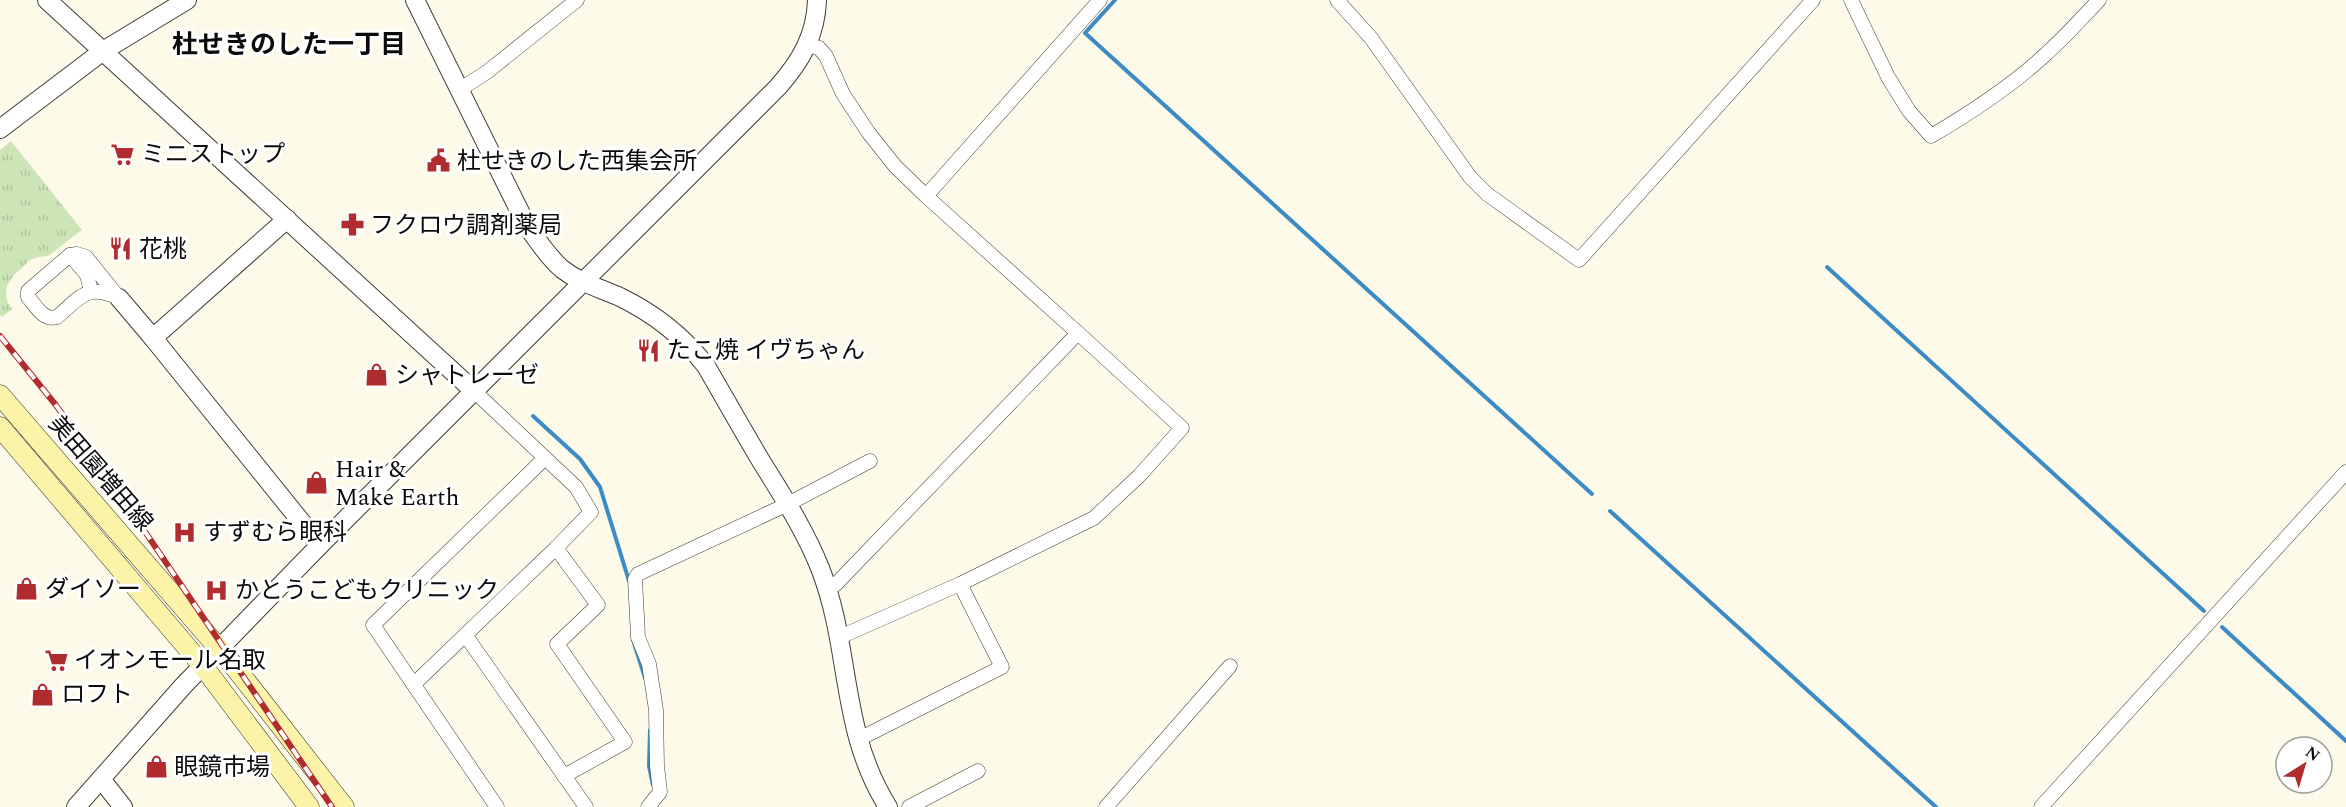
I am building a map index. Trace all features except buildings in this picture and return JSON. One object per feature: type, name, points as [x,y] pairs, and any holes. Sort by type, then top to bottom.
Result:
[{"type":"main road","name":"美田園増田線","points":[[0,395],[220,649],[345,807]]},
{"type":"main road","name":"美田園増田線","points":[[0,427],[203,666],[309,807]]},
{"type":"street","points":[[47,0],[474,391],[576,487],[591,512],[466,636],[414,684]]},
{"type":"street","points":[[0,129],[103,51],[187,0]]},
{"type":"street","points":[[415,0],[527,226],[542,247],[559,266],[582,282],[647,311],[691,346],[706,366],[788,504],[820,568],[840,636],[847,696],[857,740],[866,765],[888,807]]},
{"type":"street","points":[[459,90],[487,72],[577,0]]},
{"type":"street","points":[[76,807],[203,666],[320,545],[778,87],[793,70],[809,45],[816,16],[817,0]]},
{"type":"street","points":[[926,196],[1100,0]]},
{"type":"street","points":[[1337,0],[1390,64],[1470,177],[1487,194],[1579,260],[1813,0]]},
{"type":"street","points":[[1851,0],[1888,77],[1909,111],[1931,136],[1972,111],[2012,82],[2048,52],[2099,0]]},
{"type":"street","points":[[809,45],[819,48],[826,56],[843,94],[868,132],[895,166],[1182,428],[1139,476],[1094,518],[960,584],[840,636]]},
{"type":"street","points":[[153,338],[287,219]]},
{"type":"street","points":[[119,298],[97,290],[87,292],[57,317],[51,319],[44,317],[28,297],[31,287],[70,255],[77,254],[86,257],[320,545]]},
{"type":"street","points":[[70,255],[87,275],[91,291]]},
{"type":"street","points":[[827,590],[836,584],[1078,333]]},
{"type":"street","points":[[497,807],[373,625],[545,458]]},
{"type":"street","points":[[648,807],[660,792],[656,710],[649,664],[638,637],[635,579],[638,574],[788,504],[870,461]]},
{"type":"street","points":[[2041,807],[2346,472]]},
{"type":"street","points":[[556,548],[598,605],[557,644],[625,742],[564,776]]},
{"type":"street","points":[[857,740],[1002,667],[960,584]]},
{"type":"street","points":[[466,636],[586,807]]},
{"type":"street","points":[[1106,807],[1230,666]]},
{"type":"street","points":[[909,807],[978,771]]},
{"type":"street","points":[[101,779],[123,807]]},
{"type":"green space","points":[[11,141],[82,230],[48,256],[30,260],[13,276],[6,292],[7,301],[12,309],[2,317],[0,315],[0,150]]},
{"type":"waterway","points":[[1115,0],[1085,33],[1592,494]]},
{"type":"waterway","points":[[1827,267],[2204,611]]},
{"type":"waterway","points":[[533,416],[580,459],[600,487],[629,581]]},
{"type":"waterway","points":[[1610,511],[1936,807]]},
{"type":"waterway","points":[[2222,627],[2346,741]]},
{"type":"waterway","points":[[633,640],[645,678]]},
{"type":"waterway","points":[[650,730],[649,766],[653,785]]},
{"type":"railway","points":[[0,336],[55,404],[99,464],[332,807]]},
{"type":"place","name":"ミニストップ","points":[[123,154]]},
{"type":"place","name":"杜せきのした西集会所","points":[[439,161]]},
{"type":"place","name":"フクロウ調剤薬局","points":[[352,225]]},
{"type":"place","name":"花桃","points":[[121,249]]},
{"type":"place","name":"たこ焼 イヴちゃん","points":[[649,350]]},
{"type":"place","name":"シャトレーゼ","points":[[377,375]]},
{"type":"place","name":"Hair & Make Earth","points":[[317,483]]},
{"type":"place","name":"すずむら眼科","points":[[185,532]]},
{"type":"place","name":"ダイソー","points":[[27,589]]},
{"type":"place","name":"かとうこどもクリニック","points":[[217,590]]},
{"type":"place","name":"イオンモール名取","points":[[56,660]]},
{"type":"place","name":"ロフト","points":[[43,694]]},
{"type":"place","name":"眼鏡市場","points":[[156,767]]},
{"type":"district","name":"杜せきのした一丁目","points":[[289,44]]}]
